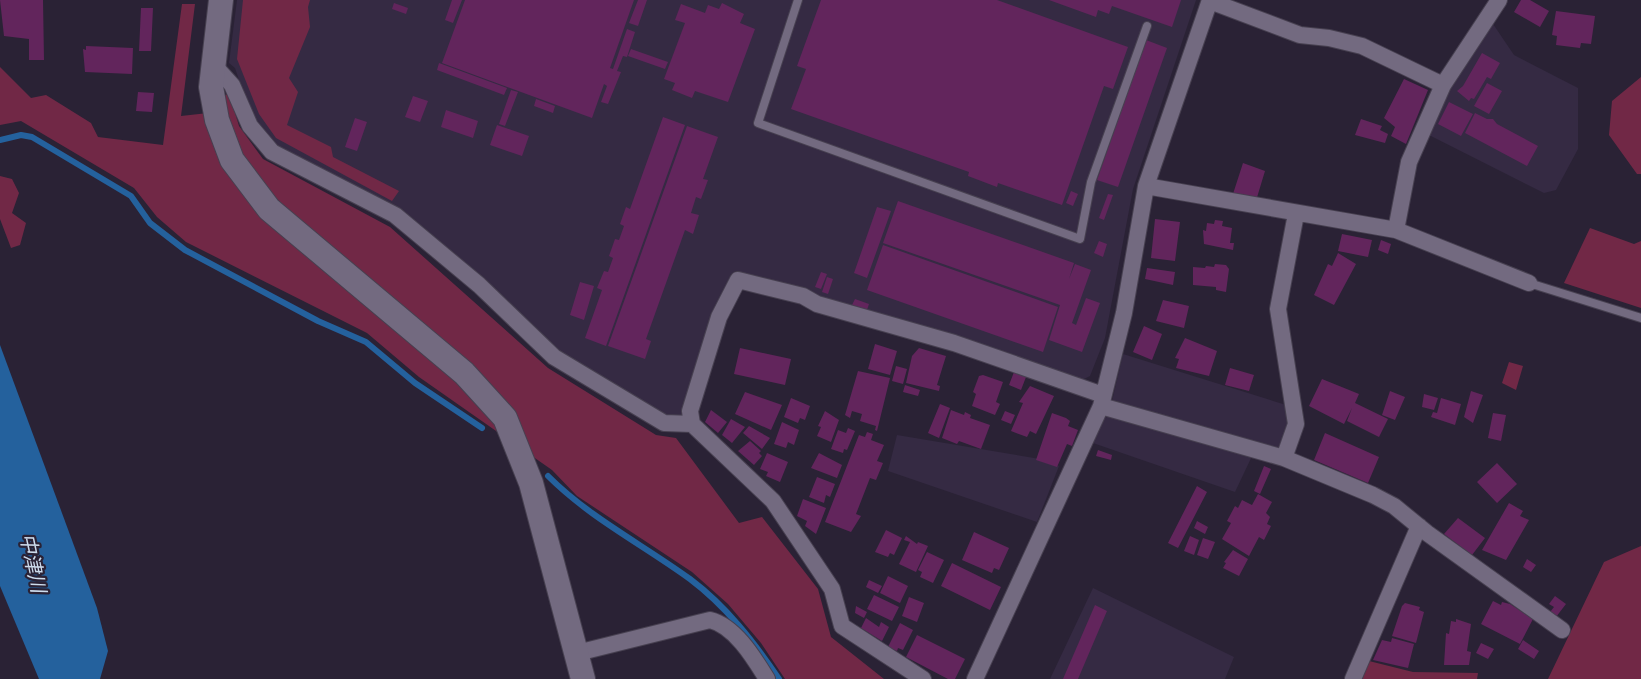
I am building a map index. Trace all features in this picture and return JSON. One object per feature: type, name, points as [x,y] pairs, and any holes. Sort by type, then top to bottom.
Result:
[{"type":"street","points":[[221,0],[212,87],[217,120],[232,160],[269,209],[304,241],[464,373],[505,418],[531,483],[583,679]]},
{"type":"street","points":[[1396,230],[1409,162],[1443,85],[1499,0]]},
{"type":"street","points":[[975,679],[1102,400],[1124,313],[1146,186],[1210,1],[1300,35],[1329,38],[1362,46],[1443,85]]},
{"type":"street","points":[[213,64],[231,84],[250,126],[272,152],[395,215],[479,285],[554,357],[664,423],[692,424]]},
{"type":"street","points":[[1146,186],[1396,230],[1529,283]]},
{"type":"street","points":[[1284,458],[1296,424],[1278,309],[1293,241],[1296,214]]},
{"type":"street","points":[[923,679],[842,626],[832,589],[773,501],[692,424],[690,411],[719,317],[738,280],[803,296],[817,304],[954,343],[1102,400],[1284,458],[1373,495],[1394,506],[1562,630]]},
{"type":"street","points":[[1353,679],[1419,526]]},
{"type":"street","points":[[577,653],[710,620],[720,623],[750,653],[767,679]]},
{"type":"lane","points":[[798,0],[758,123],[1080,239],[1091,182],[1147,26]]},
{"type":"lane","points":[[1529,283],[1641,318]]},
{"type":"shaded area","points":[[237,0],[1196,0],[1133,189],[1105,338],[1090,376],[1082,380],[823,301],[795,286],[735,271],[713,313],[683,415],[661,417],[561,353],[398,213],[273,145],[254,124],[235,68],[229,63]]},
{"type":"shaded area","points":[[243,0],[310,0],[308,7],[310,27],[289,78],[298,92],[287,125],[331,147],[333,157],[399,191],[392,201],[276,138],[259,114],[237,59]]},
{"type":"shaded area","points":[[182,4],[195,4],[181,116],[226,111],[223,97],[229,93],[239,126],[263,159],[390,227],[548,368],[656,435],[676,438],[739,523],[762,517],[818,589],[831,637],[884,679],[785,679],[761,643],[728,604],[692,572],[577,496],[552,470],[419,377],[367,333],[186,242],[157,217],[134,188],[21,121],[0,125],[0,67],[31,98],[46,95],[91,123],[98,137],[163,145]]},
{"type":"shaded area","points":[[1491,21],[1514,55],[1578,88],[1578,149],[1556,190],[1544,193],[1427,134],[1432,118]]},
{"type":"shaded area","points":[[1641,77],[1641,174],[1637,174],[1609,135],[1612,101]]},
{"type":"shaded area","points":[[0,176],[12,179],[19,193],[12,213],[26,223],[20,245],[11,248],[0,219]]},
{"type":"shaded area","points":[[1590,228],[1634,244],[1641,241],[1641,308],[1564,283]]},
{"type":"shaded area","points":[[1123,354],[1286,405],[1290,425],[1281,448],[1276,450],[1112,401]]},
{"type":"shaded area","points":[[1509,362],[1523,366],[1516,390],[1502,383]]},
{"type":"shaded area","points":[[1114,414],[1253,454],[1235,492],[1093,443],[1104,418]]},
{"type":"shaded area","points":[[897,435],[1046,460],[1059,466],[1037,522],[888,471]]},
{"type":"shaded area","points":[[1641,546],[1641,679],[1548,679],[1604,562]]},
{"type":"shaded area","points":[[1093,588],[1234,657],[1225,679],[1050,679]]},
{"type":"shaded area","points":[[1369,661],[1413,672],[1478,673],[1477,679],[1361,679]]},
{"type":"water","name":"中津川","points":[[0,345],[97,608],[108,651],[100,679],[39,679],[0,586]]},
{"type":"building","points":[[0,0],[43,0],[44,60],[29,60],[29,39],[4,36]]},
{"type":"building","points":[[452,0],[462,0],[453,23],[445,20]]},
{"type":"building","points":[[465,0],[634,0],[610,68],[613,69],[627,29],[635,32],[627,57],[623,56],[617,71],[621,72],[608,104],[601,102],[607,86],[604,84],[592,118],[442,63]]},
{"type":"building","points":[[638,0],[647,0],[638,26],[629,23]]},
{"type":"building","points":[[821,0],[997,0],[1128,47],[1113,89],[1104,86],[1062,205],[998,183],[997,187],[968,176],[969,172],[791,109],[806,69],[797,66]]},
{"type":"building","points":[[1049,0],[1181,0],[1172,27],[1112,6],[1109,14],[1098,10],[1096,17]]},
{"type":"building","points":[[1521,0],[1530,0],[1549,11],[1540,27],[1514,12]]},
{"type":"building","points":[[394,3],[408,8],[406,14],[392,9]]},
{"type":"building","points":[[722,3],[744,14],[740,23],[755,29],[728,102],[695,91],[692,98],[672,90],[675,83],[664,79],[685,23],[675,20],[681,4],[705,13],[708,5],[719,9]]},
{"type":"building","points":[[141,8],[153,8],[151,51],[139,51]]},
{"type":"building","points":[[1556,11],[1595,16],[1591,44],[1581,43],[1580,48],[1556,45],[1557,36],[1552,35]]},
{"type":"building","points":[[1146,40],[1167,48],[1118,187],[1097,180]]},
{"type":"building","points":[[86,46],[133,48],[132,74],[85,72],[83,49],[86,50]]},
{"type":"building","points":[[631,49],[668,62],[665,69],[628,56]]},
{"type":"building","points":[[1482,53],[1500,63],[1491,79],[1487,77],[1474,99],[1471,98],[1469,101],[1457,91],[1463,86]]},
{"type":"building","points":[[439,63],[507,88],[504,95],[437,70]]},
{"type":"building","points":[[1404,79],[1428,90],[1406,144],[1391,136],[1395,127],[1384,118]]},
{"type":"building","points":[[1487,83],[1502,91],[1489,114],[1474,106]]},
{"type":"building","points":[[511,90],[518,92],[505,126],[499,124]]},
{"type":"building","points":[[138,92],[154,93],[152,112],[136,111]]},
{"type":"building","points":[[413,96],[428,101],[420,122],[405,117]]},
{"type":"building","points":[[536,99],[555,106],[553,113],[534,106]]},
{"type":"building","points":[[1449,102],[1473,114],[1461,136],[1438,124]]},
{"type":"building","points":[[446,110],[478,121],[473,138],[441,127]]},
{"type":"building","points":[[1475,113],[1487,119],[1493,119],[1497,124],[1538,146],[1527,166],[1465,133]]},
{"type":"building","points":[[663,117],[685,125],[606,346],[585,338],[602,290],[597,288],[604,271],[608,272],[613,258],[609,256],[615,239],[619,240],[624,226],[620,224],[626,207],[630,209]]},
{"type":"building","points":[[355,118],[367,122],[357,151],[345,147]]},
{"type":"building","points":[[1361,119],[1382,126],[1380,130],[1388,134],[1385,143],[1355,135]]},
{"type":"building","points":[[497,125],[529,136],[522,156],[490,145]]},
{"type":"building","points":[[687,126],[718,137],[703,179],[708,180],[701,199],[696,197],[691,213],[699,215],[693,234],[685,230],[646,339],[651,341],[645,359],[608,346]]},
{"type":"building","points":[[1243,163],[1265,171],[1255,204],[1232,197]]},
{"type":"building","points":[[1071,191],[1078,194],[1073,206],[1066,203]]},
{"type":"building","points":[[1108,194],[1113,195],[1104,220],[1099,218]]},
{"type":"building","points":[[898,201],[1074,263],[1069,279],[1075,264],[1091,270],[1072,323],[1076,325],[1086,298],[1100,303],[1082,352],[1049,340],[1060,305],[883,243]]},
{"type":"building","points":[[877,207],[891,211],[867,278],[854,273]]},
{"type":"building","points":[[1155,219],[1180,222],[1175,261],[1151,258]]},
{"type":"building","points":[[1215,220],[1223,221],[1222,226],[1232,228],[1230,243],[1234,243],[1233,250],[1204,244],[1203,230],[1206,231],[1207,223],[1214,224]]},
{"type":"building","points":[[1342,234],[1372,240],[1368,257],[1338,251]]},
{"type":"building","points":[[1381,240],[1391,244],[1388,254],[1378,250]]},
{"type":"building","points":[[1099,241],[1107,244],[1103,257],[1094,253]]},
{"type":"building","points":[[883,245],[1058,307],[1043,352],[867,290]]},
{"type":"building","points":[[1338,253],[1356,264],[1334,305],[1314,295],[1328,264],[1332,266]]},
{"type":"building","points":[[1215,264],[1226,265],[1229,269],[1226,292],[1216,290],[1216,287],[1193,285],[1193,267],[1214,267]]},
{"type":"building","points":[[1147,268],[1175,272],[1173,285],[1145,279]]},
{"type":"building","points":[[821,272],[827,274],[821,289],[815,287]]},
{"type":"building","points":[[827,277],[833,279],[828,294],[822,292]]},
{"type":"building","points":[[580,282],[594,286],[584,320],[570,315]]},
{"type":"building","points":[[855,299],[869,304],[867,310],[852,305]]},
{"type":"building","points":[[1163,300],[1189,306],[1184,328],[1156,321]]},
{"type":"building","points":[[1144,326],[1162,334],[1152,360],[1133,352]]},
{"type":"building","points":[[1185,338],[1217,351],[1209,376],[1176,368],[1179,359],[1175,358]]},
{"type":"building","points":[[875,344],[897,351],[890,375],[868,369]]},
{"type":"building","points":[[740,348],[791,359],[785,385],[734,374]]},
{"type":"building","points":[[919,348],[946,356],[937,385],[940,386],[939,391],[906,383],[912,356]]},
{"type":"building","points":[[896,366],[907,369],[903,384],[892,381]]},
{"type":"building","points":[[1230,368],[1254,375],[1249,391],[1225,385]]},
{"type":"building","points":[[858,371],[890,378],[877,431],[876,426],[860,421],[862,414],[852,411],[850,418],[845,415]]},
{"type":"building","points":[[1014,372],[1026,377],[1021,390],[1009,385]]},
{"type":"building","points":[[983,375],[1003,382],[996,402],[1000,404],[995,415],[972,406],[976,394],[973,392],[979,376]]},
{"type":"building","points":[[1322,379],[1359,394],[1355,403],[1388,419],[1379,437],[1347,421],[1352,408],[1344,424],[1309,406]]},
{"type":"building","points":[[905,385],[920,390],[918,396],[903,392]]},
{"type":"building","points":[[1030,386],[1054,396],[1036,434],[1030,431],[1027,437],[1011,431],[1023,403],[1019,402]]},
{"type":"building","points":[[1390,391],[1405,397],[1395,420],[1382,415]]},
{"type":"building","points":[[1471,391],[1483,395],[1473,423],[1464,417]]},
{"type":"building","points":[[745,392],[782,405],[771,430],[735,414]]},
{"type":"building","points":[[1424,394],[1438,398],[1434,410],[1422,407]]},
{"type":"building","points":[[791,398],[810,406],[805,420],[800,418],[798,423],[784,417]]},
{"type":"building","points":[[1441,398],[1461,404],[1455,425],[1431,417],[1433,412],[1437,413]]},
{"type":"building","points":[[940,404],[950,408],[939,438],[928,433]]},
{"type":"building","points":[[711,410],[727,422],[718,433],[705,422]]},
{"type":"building","points":[[951,410],[964,415],[965,412],[971,415],[970,418],[990,425],[981,449],[942,438]]},
{"type":"building","points":[[825,411],[839,420],[831,442],[817,436],[821,427],[818,426]]},
{"type":"building","points":[[1005,411],[1015,415],[1011,424],[1001,420]]},
{"type":"building","points":[[1052,413],[1066,418],[1070,421],[1068,426],[1078,430],[1072,446],[1067,444],[1057,467],[1036,460]]},
{"type":"building","points":[[1493,413],[1506,415],[1501,441],[1488,438]]},
{"type":"building","points":[[731,419],[745,427],[732,443],[722,435]]},
{"type":"building","points":[[782,422],[799,430],[794,445],[788,442],[786,448],[774,444]]},
{"type":"building","points":[[749,426],[770,438],[762,449],[743,433]]},
{"type":"building","points":[[848,428],[855,431],[847,450],[844,449],[843,453],[831,449],[838,430],[846,433]]},
{"type":"building","points":[[867,432],[873,434],[871,440],[884,445],[877,461],[883,463],[876,480],[870,478],[856,514],[861,516],[851,532],[825,522],[859,435],[865,437]]},
{"type":"building","points":[[1325,433],[1379,457],[1368,483],[1314,460]]},
{"type":"building","points":[[750,441],[761,451],[759,453],[762,456],[754,465],[738,451]]},
{"type":"building","points":[[1098,450],[1112,455],[1111,460],[1096,456]]},
{"type":"building","points":[[767,453],[788,462],[780,482],[766,476],[768,472],[760,469]]},
{"type":"building","points":[[819,453],[842,465],[837,478],[811,468]]},
{"type":"building","points":[[1497,463],[1517,484],[1497,503],[1477,482]]},
{"type":"building","points":[[1264,466],[1271,469],[1260,494],[1254,491]]},
{"type":"building","points":[[817,477],[835,484],[830,497],[826,495],[824,503],[809,497]]},
{"type":"building","points":[[1197,486],[1207,492],[1178,548],[1168,543]]},
{"type":"building","points":[[1258,494],[1272,502],[1266,513],[1270,517],[1267,524],[1271,526],[1264,540],[1259,537],[1249,556],[1222,539],[1231,523],[1227,521],[1235,506],[1238,508],[1242,500],[1252,505]]},
{"type":"building","points":[[803,499],[826,508],[816,534],[805,526],[807,521],[797,516]]},
{"type":"building","points":[[1509,503],[1523,511],[1520,516],[1529,520],[1506,560],[1482,550]]},
{"type":"building","points":[[1458,518],[1485,538],[1472,555],[1444,534]]},
{"type":"building","points":[[1197,521],[1208,527],[1205,534],[1194,528]]},
{"type":"building","points":[[886,530],[902,538],[894,555],[890,553],[888,557],[875,552]]},
{"type":"building","points":[[974,532],[1009,548],[999,570],[994,568],[992,573],[962,560]]},
{"type":"building","points":[[906,536],[917,544],[918,542],[928,546],[916,572],[899,564],[910,542],[904,540]]},
{"type":"building","points":[[1190,536],[1199,540],[1194,555],[1184,551]]},
{"type":"building","points":[[1203,538],[1215,542],[1208,559],[1197,555]]},
{"type":"building","points":[[1233,550],[1248,559],[1239,576],[1223,568],[1226,563],[1224,562]]},
{"type":"building","points":[[927,552],[944,560],[933,583],[920,577],[922,572],[918,570]]},
{"type":"building","points":[[1527,559],[1536,565],[1531,572],[1523,567]]},
{"type":"building","points":[[952,563],[1001,587],[990,610],[941,586]]},
{"type":"building","points":[[888,576],[908,586],[900,603],[880,593]]},
{"type":"building","points":[[869,580],[882,586],[878,593],[866,587]]},
{"type":"building","points":[[874,595],[899,607],[892,621],[867,609]]},
{"type":"building","points":[[1555,596],[1566,604],[1556,617],[1550,612],[1554,607],[1549,604]]},
{"type":"building","points":[[909,597],[924,603],[917,622],[902,616]]},
{"type":"building","points":[[1493,601],[1501,605],[1502,602],[1510,604],[1533,619],[1520,644],[1481,624]]},
{"type":"building","points":[[1405,603],[1420,607],[1419,610],[1424,612],[1416,643],[1392,636]]},
{"type":"building","points":[[1095,605],[1107,611],[1078,679],[1063,679]]},
{"type":"building","points":[[856,606],[867,612],[864,618],[855,613]]},
{"type":"building","points":[[866,618],[879,627],[881,622],[889,627],[882,641],[861,628]]},
{"type":"building","points":[[1456,619],[1471,624],[1467,651],[1471,652],[1469,665],[1444,665],[1446,633],[1449,634],[1451,621],[1456,622]]},
{"type":"building","points":[[900,623],[913,630],[903,650],[898,648],[897,651],[888,647]]},
{"type":"building","points":[[917,635],[965,659],[955,679],[948,679],[906,657]]},
{"type":"building","points":[[1392,638],[1414,644],[1408,668],[1373,660],[1382,640],[1391,642]]},
{"type":"building","points":[[1523,640],[1539,651],[1534,659],[1518,649]]},
{"type":"building","points":[[1481,643],[1494,649],[1488,659],[1476,653]]},
{"type":"waterway","points":[[0,140],[21,135],[32,137],[131,196],[150,223],[185,250],[318,321],[366,342],[415,383],[482,428]]},
{"type":"waterway","points":[[548,476],[581,505],[672,566],[716,601],[739,625],[779,679]]}]
